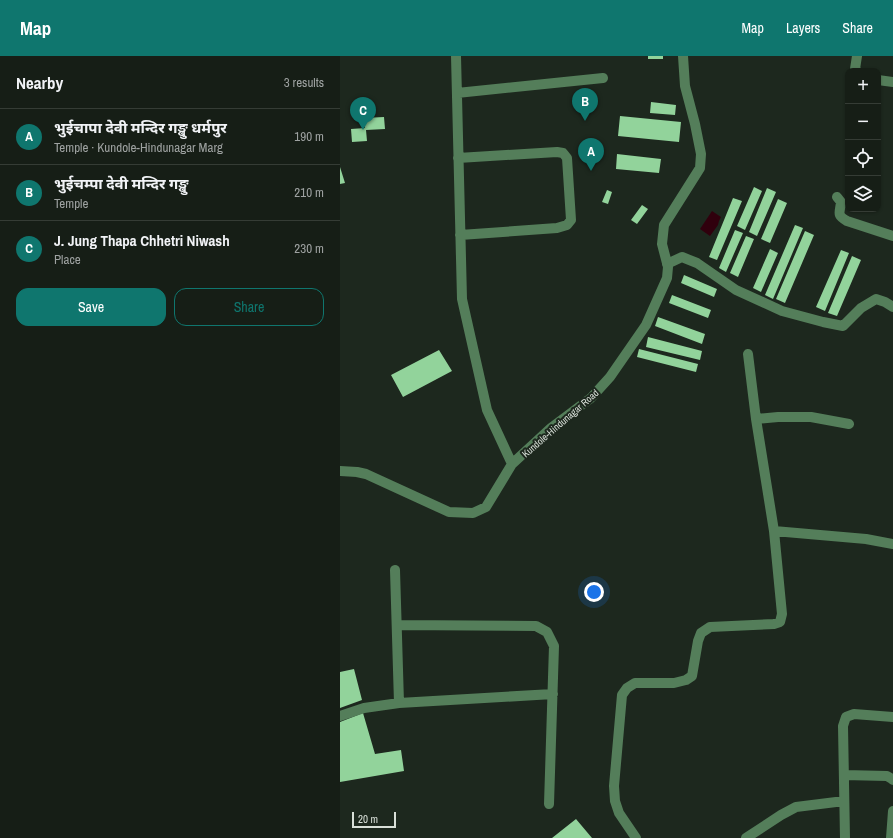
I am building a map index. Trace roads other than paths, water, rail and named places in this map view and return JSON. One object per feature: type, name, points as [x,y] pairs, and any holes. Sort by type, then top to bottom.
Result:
[{"type":"street","points":[[456,56],[462,299],[487,410],[512,464]]},
{"type":"street","points":[[683,56],[685,86],[695,124],[700,154],[700,168],[664,225],[662,244],[667,264],[682,257],[697,263],[736,290],[782,311],[836,325],[843,326],[861,308],[876,299],[886,302],[893,307]]},
{"type":"street","points":[[855,68],[857,56]]},
{"type":"street","points":[[457,93],[603,78]]},
{"type":"street","points":[[881,80],[893,82]]},
{"type":"street","points":[[458,158],[557,152],[563,153],[567,158],[571,220],[567,225],[557,228],[460,234]]},
{"type":"street","points":[[837,197],[841,202],[841,218],[893,236]]},
{"type":"street","name":"Kundole-Hindunagar Road","points":[[340,471],[366,474],[449,512],[473,514],[486,507],[512,464],[551,428],[591,398],[610,377],[646,325],[667,278],[667,264]]},
{"type":"street","points":[[636,838],[619,813],[615,801],[614,786],[622,695],[627,688],[635,683],[674,682],[686,680],[692,676],[698,641],[702,633],[710,627],[774,624],[780,622],[782,614],[774,531],[756,419],[748,354]]},
{"type":"street","points":[[756,419],[811,417],[849,424]]},
{"type":"street","points":[[774,531],[866,539],[893,544]]},
{"type":"street","points":[[395,570],[399,703]]},
{"type":"street","points":[[397,625],[536,626],[547,632],[554,646],[549,804]]},
{"type":"street","points":[[340,716],[364,708],[399,703],[553,694]]},
{"type":"street","points":[[845,838],[843,726],[846,717],[854,714],[893,716]]},
{"type":"street","points":[[844,775],[887,776],[893,780]]},
{"type":"street","points":[[746,838],[796,807],[844,801]]},
{"type":"street","points":[[891,838],[893,810]]},
{"type":"place","name":"भुईचम्पा देवी मन्दिर गङ्खु","points":[[585,121]]},
{"type":"place","name":"J. Jung Thapa Chhetri Niwash","points":[[363,130]]},
{"type":"place","name":"भुईचापा देवी मन्दिर गङ्खु धर्मपुर","points":[[591,171]]}]
